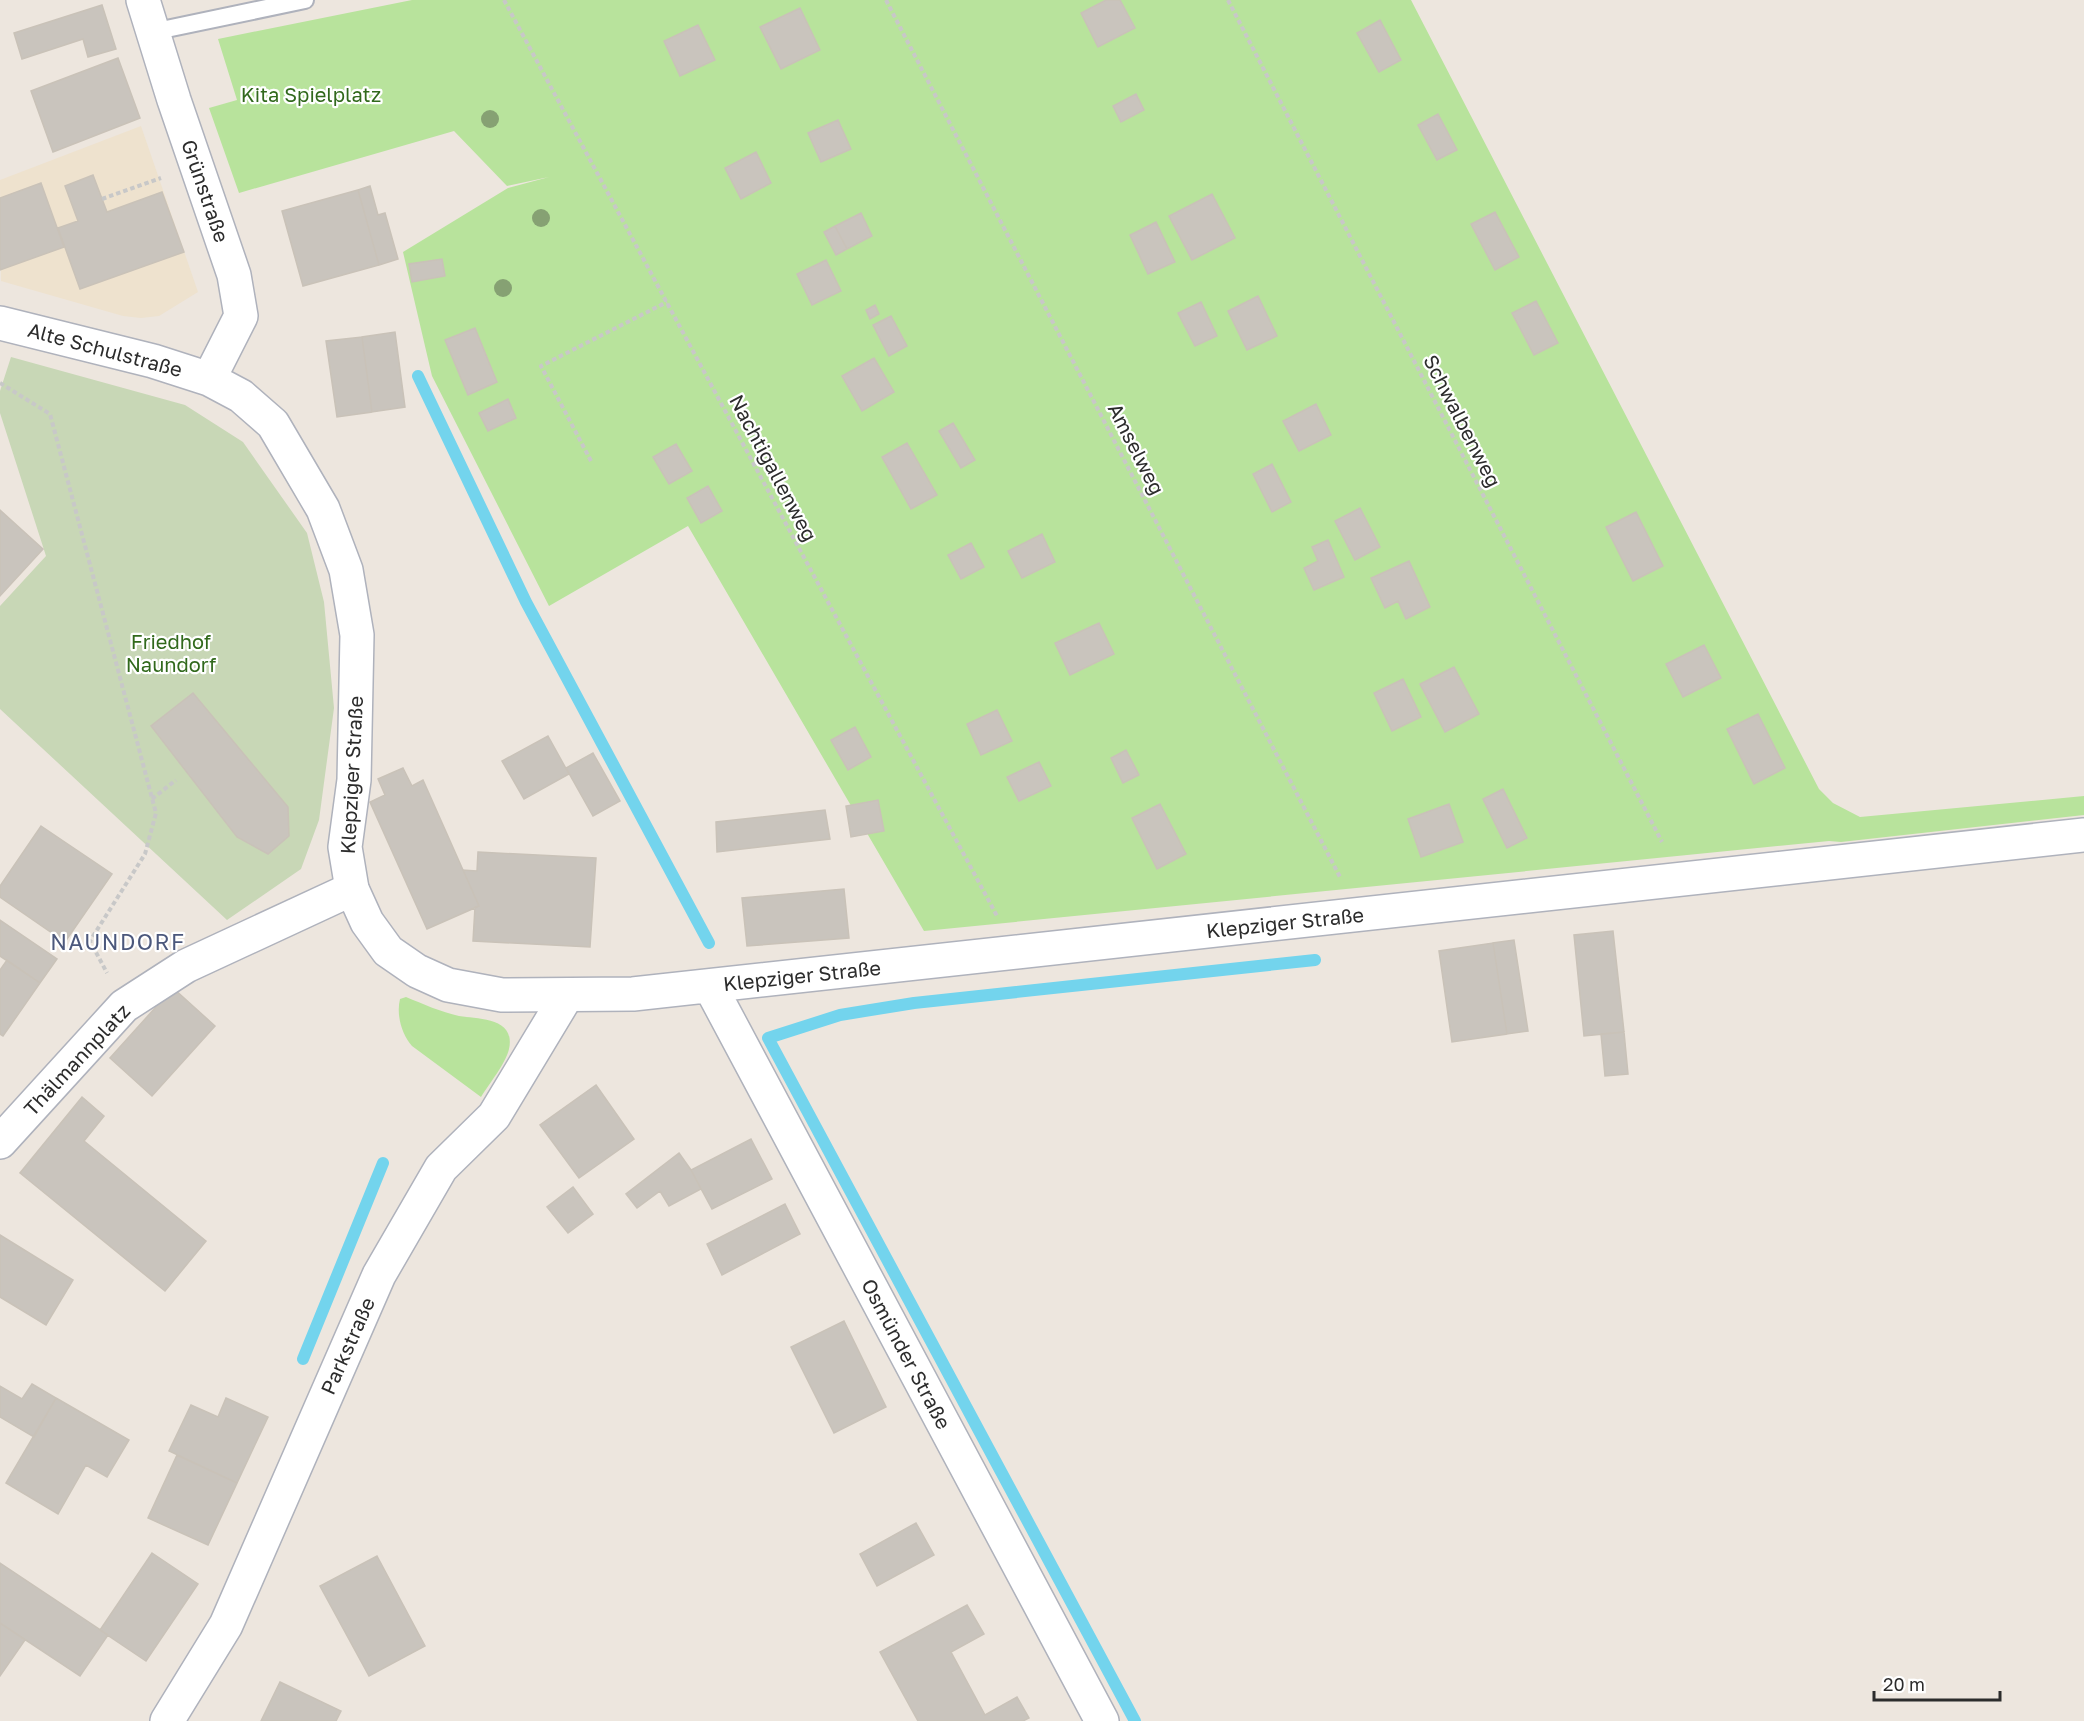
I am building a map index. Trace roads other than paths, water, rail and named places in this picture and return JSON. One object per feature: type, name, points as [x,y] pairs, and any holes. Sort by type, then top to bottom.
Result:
[{"type":"street","name":"Grünstraße","points":[[143,0],[234,275],[240,316],[209,379]]},
{"type":"street","name":"Alte Schulstraße","points":[[0,323],[153,361],[209,379]]},
{"type":"street","name":"Klepziger Straße","points":[[209,379],[241,396],[273,424],[323,509],[346,570],[357,635],[354,780],[345,847],[352,889],[367,922],[388,951],[417,971],[448,985],[502,995],[633,994],[2084,835]]},
{"type":"street","name":"Thälmannplatz","points":[[0,1142],[124,1006],[186,966],[352,889]]},
{"type":"street","name":"Osmünder Straße","points":[[710,986],[1102,1721]]},
{"type":"street","name":"Parkstraße","points":[[167,1721],[226,1625],[379,1275],[441,1168],[494,1116],[567,995]]},
{"type":"lane","points":[[152,32],[305,0]]},
{"type":"waterway","points":[[418,376],[526,602],[709,943]]},
{"type":"waterway","points":[[1135,1721],[768,1038],[840,1015],[914,1003],[1315,960]]},
{"type":"waterway","points":[[303,1359],[383,1163]]},
{"type":"district","name":"NAUNDORF","points":[[118,942]]},
{"type":"park label","name":"Kita Spielplatz","points":[[311,95]]},
{"type":"park label","name":"Friedhof Naundorf","points":[[171,654]]}]
